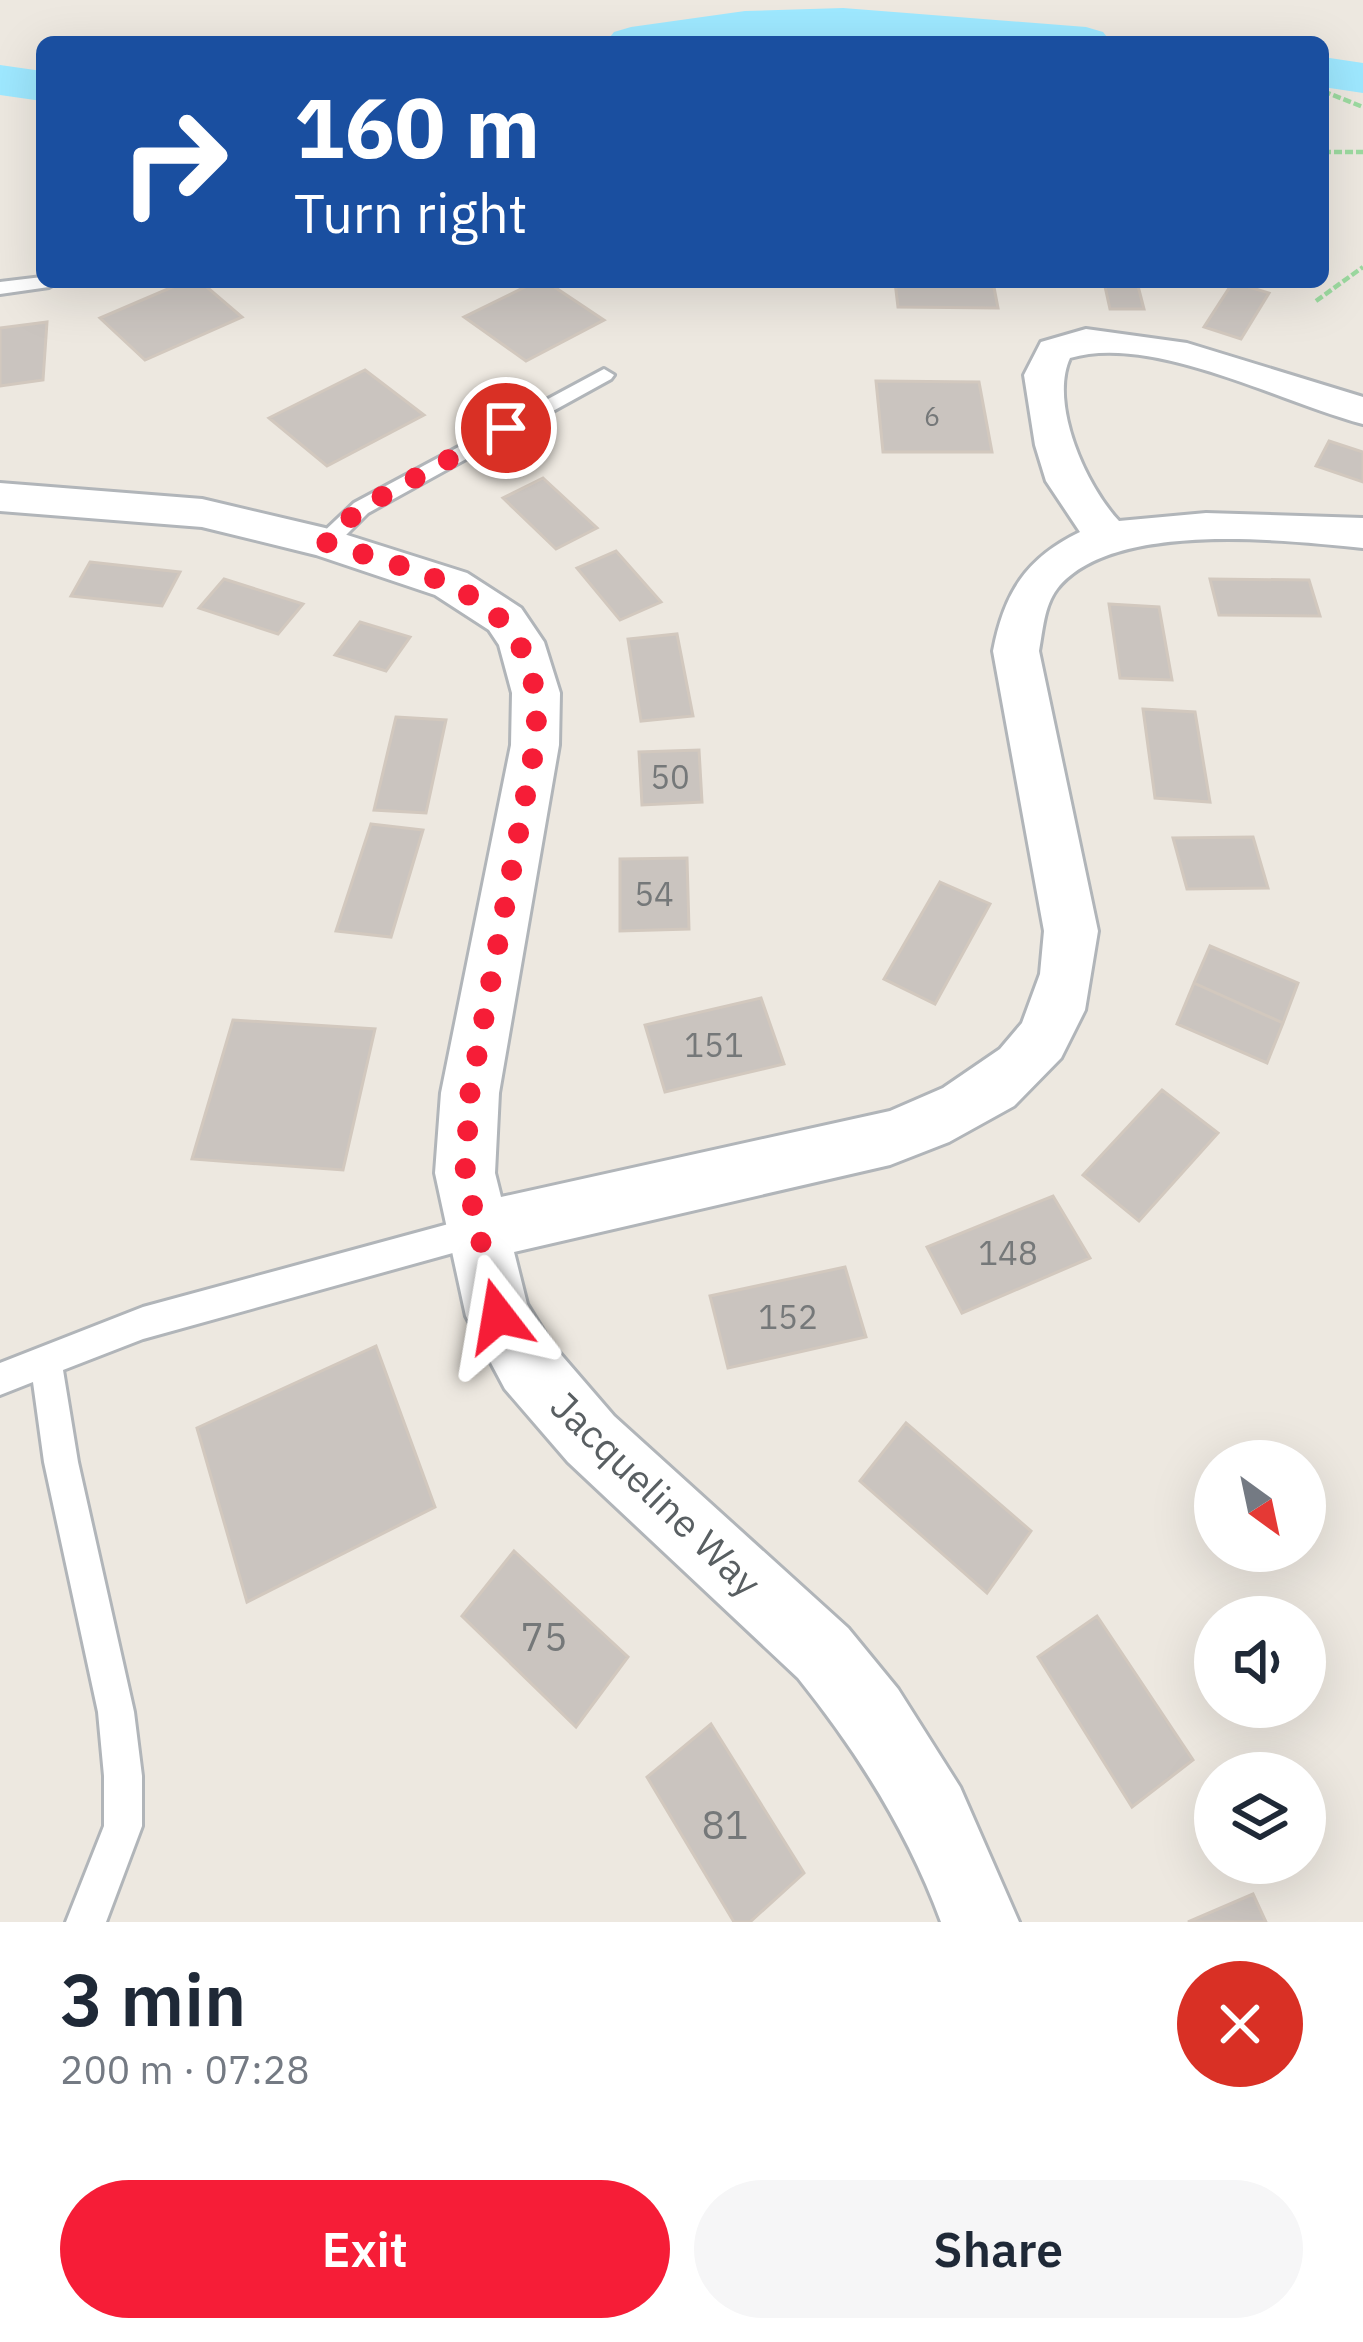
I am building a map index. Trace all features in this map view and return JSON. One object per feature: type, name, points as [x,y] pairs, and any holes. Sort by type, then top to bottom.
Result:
[{"type":"street","points":[[1110,538],[1075,502],[1060,468],[1043,375],[1043,364],[1054,351],[1089,341],[1163,347],[1363,411]]},
{"type":"street","name":"Jacqueline Way","points":[[0,497],[202,513],[325,542],[451,584],[505,619],[530,666],[538,718],[470,1093],[465,1173],[498,1316],[528,1366],[591,1439],[823,1653],[855,1691],[936,1812],[980,1922]]},
{"type":"street","points":[[478,1232],[890,1138],[969,1105],[1030,1058],[1064,1000],[1071,931],[1016,651],[1028,595],[1057,561],[1110,538],[1187,526],[1363,533]]},
{"type":"lane","points":[[0,288],[36,284]]},
{"type":"lane","points":[[325,542],[361,508],[604,375]]},
{"type":"lane","points":[[0,1379],[143,1323],[478,1232]]},
{"type":"lane","points":[[45,1358],[61,1462],[116,1712],[123,1776],[123,1826],[86,1922]]},
{"type":"path","points":[[1329,93],[1363,106]]},
{"type":"path","points":[[1329,152],[1363,152]]},
{"type":"path","points":[[1316,301],[1363,267]]},
{"type":"building","points":[[170,288],[208,288],[242,317],[145,360],[100,318]]},
{"type":"building","points":[[523,288],[556,288],[604,320],[526,361],[464,317]]},
{"type":"building","points":[[896,288],[994,288],[998,308],[898,307]]},
{"type":"building","points":[[1105,288],[1139,288],[1144,309],[1110,309]]},
{"type":"building","points":[[1229,288],[1269,293],[1241,339],[1204,327]]},
{"type":"building","points":[[47,322],[43,380],[0,386],[0,328]]},
{"type":"building","points":[[365,370],[424,415],[327,466],[269,418]]},
{"type":"building","points":[[876,381],[979,382],[992,452],[883,452]]},
{"type":"building","points":[[1329,441],[1363,452],[1363,482],[1316,466]]},
{"type":"building","points":[[543,478],[597,528],[556,549],[503,498]]},
{"type":"building","points":[[616,551],[661,602],[620,620],[577,568]]},
{"type":"building","points":[[90,562],[180,572],[162,606],[71,596]]},
{"type":"building","points":[[224,579],[303,604],[278,634],[199,608]]},
{"type":"building","points":[[1210,579],[1309,580],[1320,616],[1219,615]]},
{"type":"building","points":[[1109,604],[1159,607],[1172,680],[1120,678]]},
{"type":"building","points":[[360,622],[410,637],[386,671],[335,655]]},
{"type":"building","points":[[677,634],[693,716],[641,721],[628,639]]},
{"type":"building","points":[[1143,709],[1195,712],[1210,802],[1155,798]]},
{"type":"building","points":[[396,717],[446,720],[426,813],[374,810]]},
{"type":"building","points":[[699,750],[702,802],[642,805],[639,752]]},
{"type":"building","points":[[371,824],[423,830],[391,937],[336,931]]},
{"type":"building","points":[[1253,837],[1268,888],[1187,889],[1173,838]]},
{"type":"building","points":[[687,858],[689,929],[620,931],[620,859]]},
{"type":"building","points":[[940,882],[990,904],[935,1004],[884,979]]},
{"type":"building","points":[[1210,946],[1298,983],[1283,1023],[1194,983]]},
{"type":"building","points":[[1194,983],[1283,1023],[1267,1063],[1177,1024]]},
{"type":"building","points":[[761,998],[784,1064],[665,1092],[645,1025]]},
{"type":"building","points":[[233,1020],[375,1029],[343,1170],[192,1159]]},
{"type":"building","points":[[1162,1090],[1218,1133],[1139,1221],[1083,1175]]},
{"type":"building","points":[[1053,1196],[1090,1258],[962,1313],[927,1247]]},
{"type":"building","points":[[845,1267],[866,1337],[728,1368],[710,1296]]},
{"type":"building","points":[[376,1346],[435,1507],[247,1602],[197,1428]]},
{"type":"building","points":[[906,1423],[1031,1531],[987,1593],[860,1481]]},
{"type":"building","points":[[514,1551],[628,1657],[576,1727],[462,1616]]},
{"type":"building","points":[[1097,1616],[1193,1760],[1132,1807],[1038,1657]]},
{"type":"building","points":[[711,1724],[804,1873],[750,1922],[734,1922],[647,1777]]},
{"type":"building","points":[[1253,1894],[1266,1922],[1188,1922]]},
{"type":"waterway","points":[[674,36],[745,26],[843,22],[1013,36]]},
{"type":"waterway","points":[[1329,73],[1363,78]]},
{"type":"waterway","points":[[0,80],[36,85]]},
{"type":"route","points":[[498,1316],[465,1173],[470,1093],[535,745],[538,718],[530,666],[505,619],[480,600],[451,584],[325,542],[361,508],[506,428]]}]
